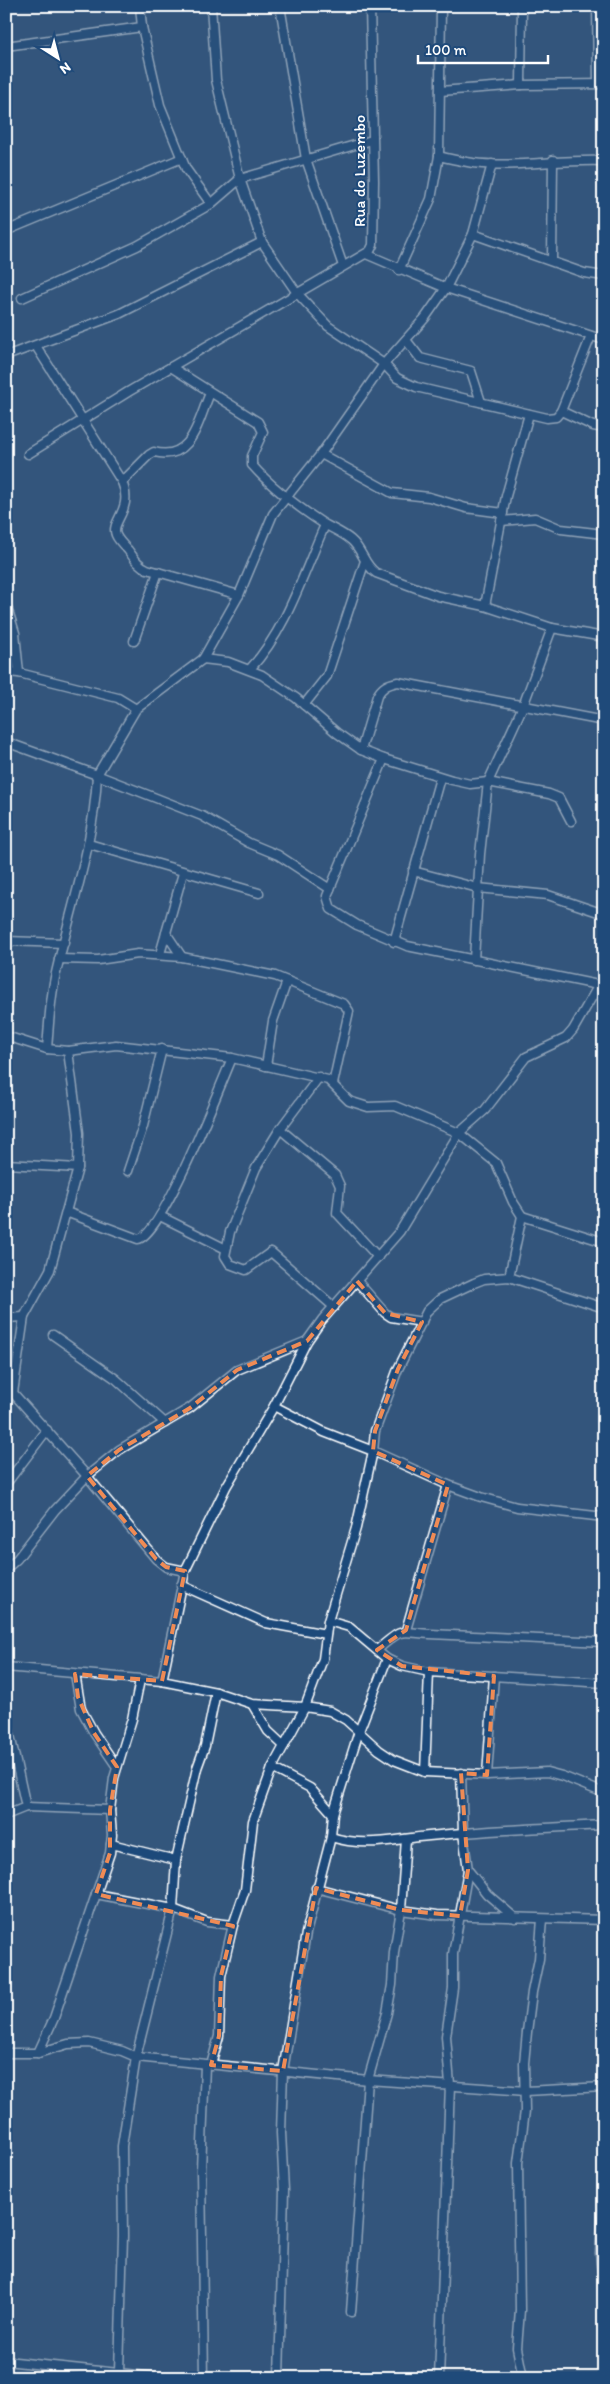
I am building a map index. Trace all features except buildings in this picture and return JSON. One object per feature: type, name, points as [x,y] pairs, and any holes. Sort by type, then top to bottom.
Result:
[{"type":"street","points":[[140,6],[142,27],[160,105],[186,169],[211,204]]},
{"type":"street","points":[[211,6],[216,80],[240,179],[262,242],[297,293],[328,326],[384,364],[397,378],[416,387],[547,418],[556,417],[561,411],[591,336]]},
{"type":"street","points":[[280,6],[306,159],[343,266]]},
{"type":"street","name":"Rua do Luzembo","points":[[366,254],[372,245],[370,6]]},
{"type":"street","points":[[399,270],[431,199],[439,156],[441,6]]},
{"type":"street","points":[[521,85],[522,6]]},
{"type":"street","points":[[440,91],[521,85],[601,84],[598,6]]},
{"type":"street","points":[[6,46],[142,27]]},
{"type":"street","points":[[22,298],[137,246],[211,204],[240,179],[372,140]]},
{"type":"street","points":[[439,156],[473,163],[492,164],[553,160],[604,161]]},
{"type":"street","points":[[8,230],[182,158]]},
{"type":"street","points":[[552,261],[553,160]]},
{"type":"street","points":[[46,1049],[53,985],[89,844],[96,797],[97,775],[136,709],[203,659],[239,595],[273,514],[321,454],[384,364],[425,318],[446,288],[473,234],[492,164]]},
{"type":"street","points":[[473,234],[584,273],[604,276]]},
{"type":"street","points":[[6,356],[119,314],[262,242]]},
{"type":"street","points":[[28,454],[81,420],[366,254],[399,270],[446,288],[604,340]]},
{"type":"street","points":[[406,340],[420,358],[471,370],[481,402]]},
{"type":"street","points":[[36,346],[81,420],[122,482],[126,493],[126,504],[115,527],[115,534],[137,562],[158,572],[239,595]]},
{"type":"street","points":[[171,367],[258,422],[263,432],[252,456],[252,465],[268,483],[325,525],[351,540],[376,574],[438,596],[485,606],[552,628],[604,637]]},
{"type":"street","points":[[122,482],[154,452],[166,455],[176,453],[185,446],[191,438],[210,393]]},
{"type":"street","points":[[561,411],[593,426],[604,428]]},
{"type":"street","points":[[485,606],[502,517],[529,414]]},
{"type":"street","points":[[321,454],[392,493],[429,497],[502,517],[535,518],[561,529],[590,534],[604,534]]},
{"type":"street","points":[[250,669],[266,651],[279,630],[325,525]]},
{"type":"street","points":[[304,706],[327,676],[365,561]]},
{"type":"street","points":[[134,641],[158,572]]},
{"type":"street","points":[[6,604],[15,633],[19,673]]},
{"type":"street","points":[[474,960],[478,888],[488,782],[523,706],[552,628]]},
{"type":"street","points":[[203,659],[228,662],[262,675],[361,750],[440,778],[470,784],[488,782],[550,794],[559,798],[571,821]]},
{"type":"street","points":[[6,672],[19,673],[118,698],[136,709]]},
{"type":"street","points":[[361,750],[381,688],[398,682],[604,721]]},
{"type":"street","points":[[6,742],[202,816],[249,843],[278,855],[330,889]]},
{"type":"street","points":[[384,759],[327,896],[331,909],[357,925],[394,942],[598,985]]},
{"type":"street","points":[[394,942],[412,871],[440,778]]},
{"type":"street","points":[[89,844],[183,873],[259,893]]},
{"type":"street","points":[[412,871],[478,888],[548,895],[604,914]]},
{"type":"street","points":[[160,954],[183,873]]},
{"type":"street","points":[[166,933],[182,956]]},
{"type":"street","points":[[6,941],[64,942]]},
{"type":"street","points":[[59,959],[98,960],[130,954],[182,956],[263,972],[347,1007],[349,1011],[333,1084]]},
{"type":"street","points":[[162,1681],[185,1571],[237,1467],[274,1406],[307,1341],[400,1231],[459,1133],[485,1110],[526,1057],[566,1038],[573,1030],[604,976]]},
{"type":"street","points":[[266,1066],[273,1021],[287,981]]},
{"type":"street","points":[[6,1036],[46,1049],[68,1051],[97,1045],[162,1049],[232,1058],[319,1077],[333,1084],[348,1101],[368,1107],[395,1106],[459,1133],[496,1163],[513,1202],[522,1216],[604,1242]]},
{"type":"street","points":[[128,1172],[143,1126],[162,1049]]},
{"type":"street","points":[[68,1051],[79,1133],[78,1168],[50,1270],[24,1317],[9,1394],[47,1430],[156,1559],[166,1567],[185,1571]]},
{"type":"street","points":[[66,1212],[138,1238],[145,1236],[160,1216],[189,1160],[232,1058]]},
{"type":"street","points":[[319,1077],[280,1129],[256,1168],[230,1232],[226,1249],[226,1260],[230,1264],[246,1270],[268,1252],[273,1253],[334,1307]]},
{"type":"street","points":[[280,1129],[335,1175],[340,1186],[337,1213],[378,1257]]},
{"type":"street","points":[[6,1164],[78,1168]]},
{"type":"street","points":[[160,1216],[226,1249]]},
{"type":"street","points":[[510,1277],[522,1216]]},
{"type":"street","points":[[204,2378],[201,2170],[208,2065],[219,2036],[221,1976],[233,1925],[245,1890],[253,1821],[272,1768],[304,1707],[323,1659],[328,1621],[356,1528],[374,1451],[375,1431],[398,1369],[432,1304],[440,1298],[484,1280],[510,1277],[604,1308]]},
{"type":"street","points":[[357,1280],[385,1313],[391,1317],[422,1322]]},
{"type":"street","points":[[6,1318],[24,1317]]},
{"type":"street","points":[[53,1335],[116,1379],[165,1423]]},
{"type":"street","points":[[6,1569],[17,1559],[55,1510],[87,1476],[120,1450],[190,1408],[237,1370],[307,1341]]},
{"type":"street","points":[[274,1406],[324,1432],[374,1451],[448,1485],[517,1507],[604,1517]]},
{"type":"street","points":[[6,1484],[47,1430]]},
{"type":"street","points":[[406,1630],[448,1485]]},
{"type":"street","points":[[181,1585],[266,1622],[326,1634]]},
{"type":"street","points":[[328,1621],[349,1627],[387,1659],[402,1666],[429,1672],[604,1683]]},
{"type":"street","points":[[378,1650],[396,1634],[406,1630],[430,1634],[604,1642]]},
{"type":"street","points":[[279,2378],[284,2190],[280,2133],[283,2071],[306,1933],[316,1888],[331,1836],[333,1814],[359,1731],[387,1659]]},
{"type":"street","points":[[6,1667],[162,1681],[216,1692],[252,1704],[304,1707],[339,1715],[379,1750],[394,1760],[426,1772],[460,1774],[547,1772],[604,1793]]},
{"type":"street","points":[[426,1772],[429,1672]]},
{"type":"street","points":[[75,1674],[81,1709],[94,1733],[117,1767]]},
{"type":"street","points":[[487,1774],[494,1676]]},
{"type":"street","points":[[38,2053],[54,2018],[111,1844],[110,1810],[117,1767],[132,1718],[140,1680]]},
{"type":"street","points":[[119,2372],[123,2236],[122,2146],[136,2057],[173,1909],[176,1860],[197,1768],[205,1746],[216,1692]]},
{"type":"street","points":[[252,1704],[268,1731],[284,1746]]},
{"type":"street","points":[[6,1717],[26,1807]]},
{"type":"street","points":[[272,1768],[315,1792],[333,1814]]},
{"type":"street","points":[[439,2378],[450,2085],[446,2036],[453,1988],[453,1954],[468,1870],[463,1834],[460,1774]]},
{"type":"street","points":[[6,1815],[26,1807],[110,1810]]},
{"type":"street","points":[[331,1836],[349,1842],[364,1843],[463,1834],[604,1825]]},
{"type":"street","points":[[352,2312],[368,2080],[387,2013],[401,1910],[406,1839]]},
{"type":"street","points":[[111,1844],[176,1860]]},
{"type":"street","points":[[468,1870],[487,1894],[515,1918]]},
{"type":"street","points":[[316,1888],[401,1910],[460,1916],[542,1920],[604,1920]]},
{"type":"street","points":[[96,1894],[173,1909],[207,1922],[233,1925]]},
{"type":"street","points":[[523,2378],[517,2348],[520,2310],[517,2228],[518,2163],[526,2091],[524,2063],[532,1992],[539,1959],[542,1920]]},
{"type":"street","points":[[6,2053],[38,2053],[68,2044],[89,2043],[122,2051],[136,2057],[368,2080],[526,2091],[604,2087]]},
{"type":"street","points":[[604,2194],[600,2253],[604,2296]]},
{"type":"street","points":[[6,2361],[164,2378]]},
{"type":"highlighted area","points":[[357,1281],[385,1313],[422,1322],[398,1369],[375,1431],[373,1451],[448,1485],[406,1630],[377,1650],[402,1666],[494,1676],[487,1775],[461,1773],[468,1870],[460,1916],[401,1910],[316,1888],[283,2071],[211,2065],[219,2036],[221,1976],[233,1926],[96,1894],[110,1853],[110,1810],[117,1767],[94,1733],[78,1697],[75,1674],[162,1681],[185,1571],[166,1567],[156,1559],[87,1476],[119,1450],[190,1408],[237,1370],[307,1341]]}]
